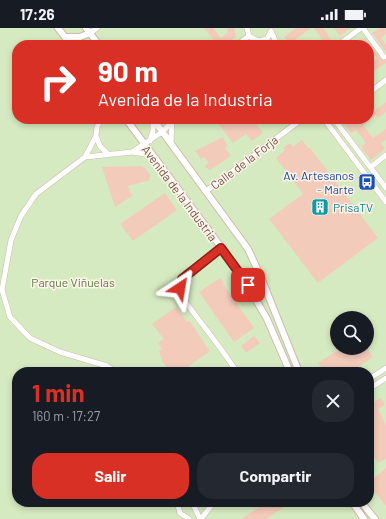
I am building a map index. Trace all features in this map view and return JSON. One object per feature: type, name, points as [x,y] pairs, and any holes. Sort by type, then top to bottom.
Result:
[{"type":"street","points":[[58,28],[67,40]]},
{"type":"street","points":[[86,28],[95,40]]},
{"type":"street","points":[[65,37],[80,37],[97,28]]},
{"type":"street","points":[[247,28],[250,36],[255,40]]},
{"type":"street","points":[[345,40],[362,28],[371,40]]},
{"type":"street","points":[[263,40],[269,36],[272,29]]},
{"type":"street","points":[[272,29],[275,40]]},
{"type":"street","points":[[244,40],[250,36]]},
{"type":"street","points":[[374,44],[384,57]]},
{"type":"street","points":[[374,89],[386,80]]},
{"type":"street","points":[[99,124],[96,136],[85,157],[36,194],[21,216],[11,240],[2,290],[10,317],[30,338],[60,352],[108,367]]},
{"type":"street","name":"Avenida de la Industria","points":[[130,124],[241,274],[267,319],[288,367]]},
{"type":"street","points":[[150,141],[153,124]]},
{"type":"street","name":"Avenida de la Industria","points":[[156,124],[248,249],[297,367]]},
{"type":"street","points":[[132,152],[162,132],[168,124]]},
{"type":"street","points":[[171,143],[172,124]]},
{"type":"street","name":"Calle de la Forja","points":[[206,191],[295,124]]},
{"type":"street","points":[[328,124],[386,202]]},
{"type":"street","points":[[339,124],[386,188]]},
{"type":"street","points":[[96,136],[100,146],[108,154]]},
{"type":"street","points":[[85,157],[132,152],[152,155]]},
{"type":"street","points":[[371,167],[386,155]]},
{"type":"street","points":[[221,248],[182,279],[180,288],[184,300],[233,367]]},
{"type":"street","points":[[374,376],[386,368]]},
{"type":"street","points":[[374,386],[386,378]]},
{"type":"street","points":[[178,507],[180,513],[188,519]]},
{"type":"street","points":[[194,507],[200,519],[210,507]]},
{"type":"street","points":[[356,507],[364,519]]},
{"type":"street","points":[[365,507],[375,519]]},
{"type":"green space","name":"Parque Viñuelas","points":[[0,28],[386,28],[386,519],[0,519]]},
{"type":"building","points":[[204,28],[213,28],[221,38],[228,33],[227,28],[234,28],[236,37],[232,40],[213,40]]},
{"type":"building","points":[[296,28],[311,28],[296,39],[297,40],[286,40],[284,37]]},
{"type":"building","points":[[314,28],[323,28],[332,40],[323,40]]},
{"type":"building","points":[[334,28],[350,28],[340,36]]},
{"type":"building","points":[[380,28],[386,28],[386,34],[381,38],[386,45],[386,52],[372,33]]},
{"type":"building","points":[[374,50],[381,59],[386,60],[386,63],[374,71],[374,60],[377,58],[374,54]]},
{"type":"building","points":[[386,102],[386,112],[378,118],[376,115],[374,117],[374,111]]},
{"type":"building","points":[[219,124],[257,124],[263,133],[252,141],[246,134],[233,143]]},
{"type":"building","points":[[344,124],[364,124],[363,125],[373,138],[386,129],[386,140],[381,143],[385,149],[371,160],[361,147],[366,143],[356,130],[351,133]]},
{"type":"building","points":[[223,137],[227,146],[225,148],[231,156],[210,170],[204,166],[209,163],[204,157],[201,159],[195,151]]},
{"type":"building","name":"PrisaTV","points":[[302,140],[308,148],[310,148],[378,238],[318,283],[269,219],[303,194],[276,158],[285,150],[283,148],[290,143],[293,147]]},
{"type":"building","points":[[141,166],[145,168],[151,176],[149,178],[150,180],[128,186],[132,196],[115,207],[102,167]]},
{"type":"building","points":[[165,193],[177,210],[133,241],[120,224]]},
{"type":"building","points":[[220,278],[254,328],[234,342],[199,292]]},
{"type":"building","points":[[176,307],[187,322],[189,320],[210,351],[188,367],[166,367],[162,361],[159,351],[162,349],[158,343],[164,339],[152,324]]},
{"type":"building","points":[[254,336],[260,343],[246,353],[241,346]]},
{"type":"building","points":[[330,355],[372,355],[373,357],[358,367],[321,367],[318,363]]},
{"type":"building","points":[[381,398],[385,405],[378,409],[386,425],[386,459],[378,463],[374,456],[374,402]]},
{"type":"building","points":[[386,468],[386,506],[374,491],[374,478]]},
{"type":"building","points":[[257,507],[284,507],[266,519],[241,519],[258,508]]},
{"type":"place","name":"Av. Artesanos - Marte","points":[[367,182]]},
{"type":"place","name":"PrisaTV","points":[[320,207]]},
{"type":"route","points":[[180,288],[182,279],[221,248],[248,285]]}]
